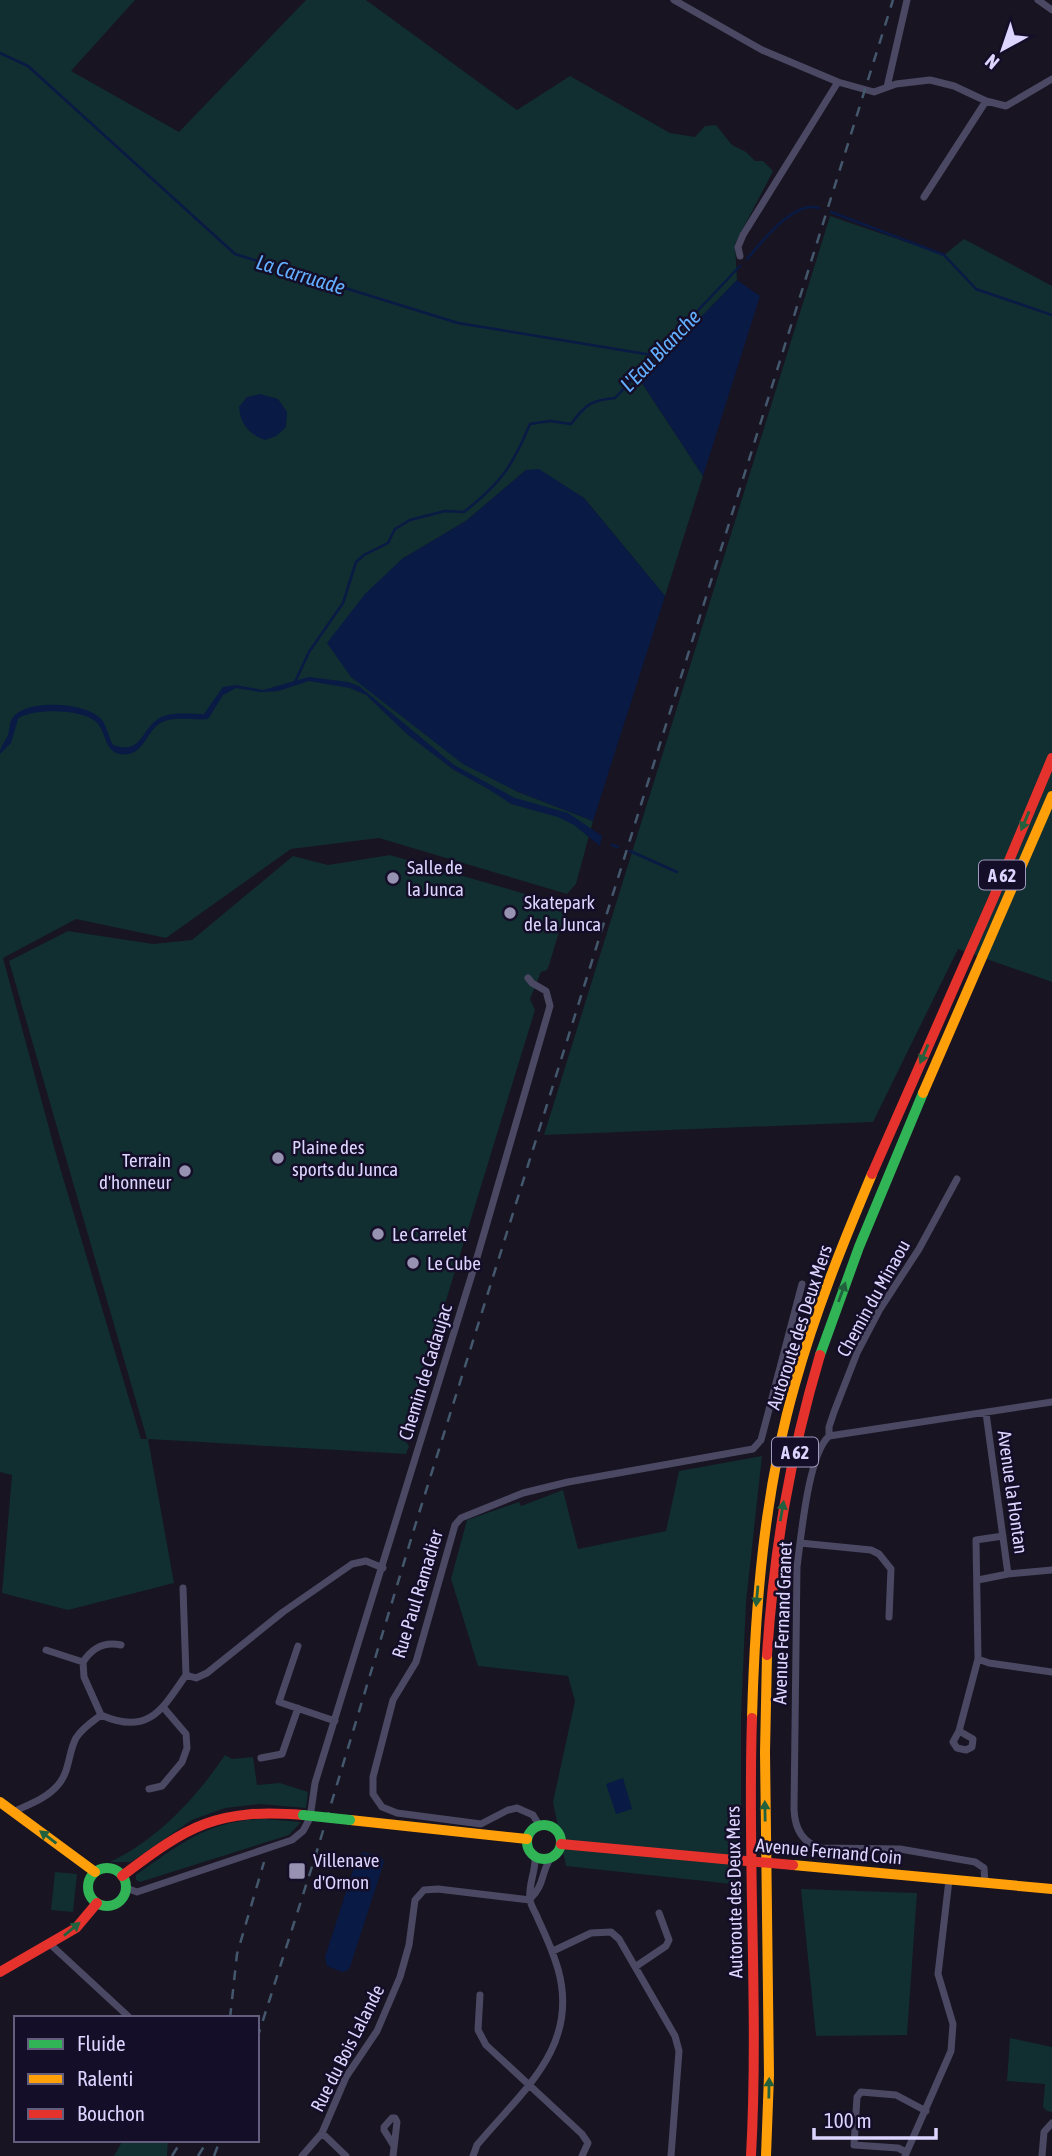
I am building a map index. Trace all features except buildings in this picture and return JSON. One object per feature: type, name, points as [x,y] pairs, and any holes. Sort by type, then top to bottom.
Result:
[{"type":"main road","name":"Autoroute des Deux Mers","points":[[751,2156],[754,2000],[751,1671],[764,1533],[783,1432],[815,1324],[869,1182],[1052,758]]},
{"type":"main road","name":"Autoroute des Deux Mers","points":[[766,2156],[770,1989],[764,1755],[771,1604],[782,1511],[802,1419],[830,1325],[888,1173],[1052,796]]},
{"type":"main road","points":[[0,1802],[96,1872]]},
{"type":"main road","points":[[122,1876],[177,1837],[216,1818],[260,1811],[527,1839]]},
{"type":"main road","points":[[539,1825],[556,1830],[562,1844],[558,1853],[550,1859],[535,1857],[528,1849],[527,1839],[531,1831],[539,1825]]},
{"type":"main road","name":"Avenue Fernand Coin","points":[[562,1844],[1052,1889]]},
{"type":"main road","points":[[113,1869],[122,1876],[126,1888],[121,1900],[116,1904],[104,1905],[93,1899],[88,1888],[91,1877],[96,1872],[113,1869]]},
{"type":"main road","points":[[0,1972],[76,1928],[97,1903]]},
{"type":"street","points":[[674,0],[762,50],[838,82],[874,92],[905,82],[930,80],[1006,106],[1052,79]]},
{"type":"street","points":[[887,87],[907,0]]},
{"type":"street","points":[[1038,0],[1051,11]]},
{"type":"street","points":[[740,256],[738,247],[743,235],[838,82]]},
{"type":"street","points":[[924,197],[986,101]]},
{"type":"street","name":"Chemin de Cadaujac","points":[[126,1888],[137,1892],[285,1843],[298,1836],[310,1818],[315,1783],[383,1568],[550,1006],[546,991],[528,978]]},
{"type":"street","name":"Chemin du Minaou","points":[[829,1436],[834,1412],[857,1353],[957,1179]]},
{"type":"street","name":"Rue Paul Ramadier","points":[[539,1825],[533,1815],[517,1808],[479,1824],[397,1813],[382,1807],[373,1794],[373,1777],[393,1700],[418,1655],[455,1525],[461,1518],[523,1493],[568,1482],[753,1449],[761,1440],[802,1284]]},
{"type":"street","points":[[829,1436],[1052,1402]]},
{"type":"street","name":"Avenue la Hontan","points":[[986,1413],[1008,1574]]},
{"type":"street","name":"Avenue Fernand Granet","points":[[829,1436],[820,1448],[814,1468],[797,1567],[794,1810],[799,1832],[809,1843],[821,1848],[900,1849],[975,1862],[984,1868],[985,1882]]},
{"type":"street","points":[[959,1731],[978,1659],[976,1540],[1003,1536]]},
{"type":"street","points":[[800,1543],[878,1553],[891,1569],[889,1617]]},
{"type":"street","points":[[187,1675],[196,1678],[207,1673],[283,1612],[356,1562],[366,1561],[383,1568]]},
{"type":"street","points":[[978,1580],[1052,1570]]},
{"type":"street","points":[[121,1645],[106,1643],[91,1652],[83,1662],[84,1677],[101,1715],[120,1722],[133,1723],[150,1718],[163,1707],[187,1675],[183,1588]]},
{"type":"street","points":[[299,1646],[279,1702],[335,1721]]},
{"type":"street","points":[[46,1650],[83,1662]]},
{"type":"street","points":[[978,1659],[1052,1672]]},
{"type":"street","points":[[149,1789],[162,1786],[182,1762],[187,1748],[186,1734],[163,1707]]},
{"type":"street","points":[[261,1758],[282,1754],[298,1708]]},
{"type":"street","points":[[15,1811],[56,1787],[65,1774],[77,1737],[101,1715]]},
{"type":"street","points":[[473,2156],[477,2144],[544,2066],[556,2043],[561,2022],[563,2002],[560,1978],[553,1951],[530,1900],[535,1857]]},
{"type":"street","points":[[530,1900],[541,1889],[545,1866],[550,1859]]},
{"type":"street","points":[[926,2111],[896,2095],[861,2092],[858,2096],[854,2145],[898,2148],[905,2154],[926,2111],[951,2051],[953,2024],[938,1975],[949,1880]]},
{"type":"street","name":"Rue du Bois Lalande","points":[[302,2156],[322,2133],[346,2077],[377,2031],[400,1977],[415,1900],[424,1890],[438,1889],[530,1900]]},
{"type":"street","points":[[635,1967],[666,1946],[669,1940],[659,1913]]},
{"type":"street","points":[[553,1951],[591,1933],[611,1932],[619,1939],[675,2036],[679,2051],[671,2156]]},
{"type":"street","points":[[50,1944],[128,2016]]},
{"type":"street","points":[[481,1995],[478,2030],[486,2045],[582,2134],[588,2143],[582,2156]]},
{"type":"street","points":[[1042,2156],[1044,2132],[1052,2123]]},
{"type":"street","points":[[322,2133],[346,2156]]},
{"type":"street","points":[[393,2156],[394,2146]]},
{"type":"green space","points":[[0,0],[135,0],[71,71],[179,132],[306,0],[366,0],[517,110],[570,76],[670,133],[695,137],[705,126],[716,125],[732,145],[746,152],[755,161],[763,161],[773,171],[735,244],[737,280],[640,380],[703,476],[665,596],[584,498],[526,470],[466,521],[402,559],[516,791],[593,821],[576,884],[567,894],[379,838],[291,849],[166,938],[76,919],[3,958],[56,1154],[141,1439],[147,1439],[9,961],[68,931],[153,944],[192,940],[293,856],[328,865],[390,855],[567,906],[549,965],[547,970],[541,972],[530,999],[535,1010],[444,1307],[437,1317],[435,1333],[403,1438],[409,1446],[406,1454],[148,1439],[174,1583],[68,1610],[2,1593],[12,1475],[0,1472]]},
{"type":"green space","points":[[830,216],[944,255],[964,239],[1052,286],[1052,982],[958,949],[873,1122],[544,1135]]},
{"type":"green space","points":[[762,1456],[746,1602],[741,1715],[741,1885],[566,1866],[553,1802],[575,1701],[568,1676],[478,1666],[451,1579],[467,1520],[519,1502],[521,1506],[563,1490],[578,1549],[666,1531],[679,1471]]},
{"type":"green space","points":[[225,1755],[232,1759],[253,1757],[257,1785],[280,1783],[308,1792],[306,1808],[260,1804],[225,1808],[192,1820],[131,1862],[110,1862],[159,1830],[188,1802]]},
{"type":"green space","points":[[265,1819],[301,1822],[289,1835],[140,1882],[136,1880],[136,1875],[196,1836],[227,1824]]},
{"type":"green space","points":[[55,1872],[77,1874],[73,1912],[51,1910]]},
{"type":"green space","points":[[801,1889],[917,1893],[907,2035],[816,2036]]},
{"type":"green space","points":[[1010,2038],[1052,2047],[1052,2112],[1043,2107],[1045,2084],[1007,2081]]},
{"type":"green space","points":[[122,2142],[168,2142],[167,2156],[114,2156]]},
{"type":"water","points":[[737,280],[760,296],[703,476],[640,380]]},
{"type":"water","points":[[260,394],[278,399],[287,412],[286,427],[276,436],[265,440],[246,428],[239,407],[247,397]]},
{"type":"water","points":[[539,469],[584,498],[665,596],[593,821],[516,791],[463,764],[351,677],[327,643],[365,594],[402,559],[466,521],[526,470]]},
{"type":"water","points":[[309,677],[359,686],[454,765],[515,798],[568,813],[602,836],[600,846],[574,825],[558,817],[511,804],[454,770],[408,735],[366,695],[350,688],[309,681],[278,691],[261,692],[236,688],[223,695],[208,719],[178,719],[160,723],[139,749],[128,754],[120,754],[111,749],[99,725],[88,717],[56,711],[24,715],[18,719],[11,743],[0,754],[10,722],[19,712],[29,708],[56,705],[84,709],[102,720],[113,745],[130,747],[163,716],[204,714],[223,687],[236,685],[263,690]]},
{"type":"water","points":[[623,1778],[632,1809],[616,1814],[606,1784]]},
{"type":"water","points":[[363,1852],[380,1856],[384,1861],[350,1967],[342,1972],[327,1966],[325,1957],[356,1861]]},
{"type":"waterway","name":"La Carruade","points":[[0,53],[28,66],[235,254],[458,323],[664,357]]},
{"type":"waterway","name":"L'Eau Blanche","points":[[747,259],[789,216],[809,207],[819,208]]},
{"type":"waterway","name":"L'Eau Blanche","points":[[831,212],[944,255],[976,289],[1052,315]]},
{"type":"waterway","name":"L'Eau Blanche","points":[[295,682],[309,652],[343,603],[356,562],[388,543],[395,529],[410,520],[445,511],[464,512],[504,473],[530,424],[550,421],[571,424],[589,405],[615,398],[740,266]]},
{"type":"waterway","name":"L'Eau Blanche","points":[[612,845],[618,847]]},
{"type":"waterway","name":"L'Eau Blanche","points":[[630,851],[677,872]]},
{"type":"railway","points":[[259,2033],[893,0]]},
{"type":"railway","points":[[230,2016],[237,1954],[264,1862]]},
{"type":"railway","points":[[172,2156],[181,2142]]},
{"type":"railway","points":[[198,2156],[207,2142]]},
{"type":"railway","points":[[214,2156],[219,2142]]},
{"type":"traffic: fast","points":[[820,1355],[859,1247],[923,1093]]},
{"type":"traffic: fast","points":[[303,1815],[350,1820]]},
{"type":"traffic: fast","points":[[544,1825],[556,1830],[561,1842],[556,1854],[544,1859],[532,1854],[527,1842],[532,1830],[544,1825]]},
{"type":"traffic: fast","points":[[107,1868],[120,1874],[126,1887],[120,1900],[107,1906],[94,1900],[88,1887],[94,1874],[107,1868]]},
{"type":"traffic: slow","points":[[923,1093],[1052,796]]},
{"type":"traffic: slow","points":[[752,1718],[763,1550],[784,1425],[821,1304],[872,1174]]},
{"type":"traffic: slow","points":[[766,2156],[769,2075],[765,1752],[767,1655]]},
{"type":"traffic: slow","points":[[0,1802],[95,1872]]},
{"type":"traffic: slow","points":[[350,1820],[527,1839]]},
{"type":"traffic: slow","points":[[793,1865],[1052,1889]]},
{"type":"traffic: jam","points":[[872,1174],[1052,758]]},
{"type":"traffic: jam","points":[[767,1655],[774,1577],[785,1503],[800,1430],[820,1355]]},
{"type":"traffic: jam","points":[[751,2156],[754,2047],[752,1718]]},
{"type":"traffic: jam","points":[[122,1876],[166,1844],[205,1824],[248,1814],[303,1815]]},
{"type":"traffic: jam","points":[[561,1844],[723,1859]]},
{"type":"traffic: jam","points":[[723,1859],[793,1865]]},
{"type":"traffic: jam","points":[[0,1972],[76,1928],[97,1903]]},
{"type":"place","name":"Salle de la Junca","points":[[393,878]]},
{"type":"place","name":"Skatepark de la Junca","points":[[510,913]]},
{"type":"place","name":"Plaine des sports du Junca","points":[[278,1158]]},
{"type":"place","name":"Terrain d'honneur","points":[[185,1171]]},
{"type":"place","name":"Le Carrelet","points":[[378,1234]]},
{"type":"place","name":"Le Cube","points":[[413,1263]]},
{"type":"place","name":"Villenave d'Ornon","points":[[297,1871]]}]
